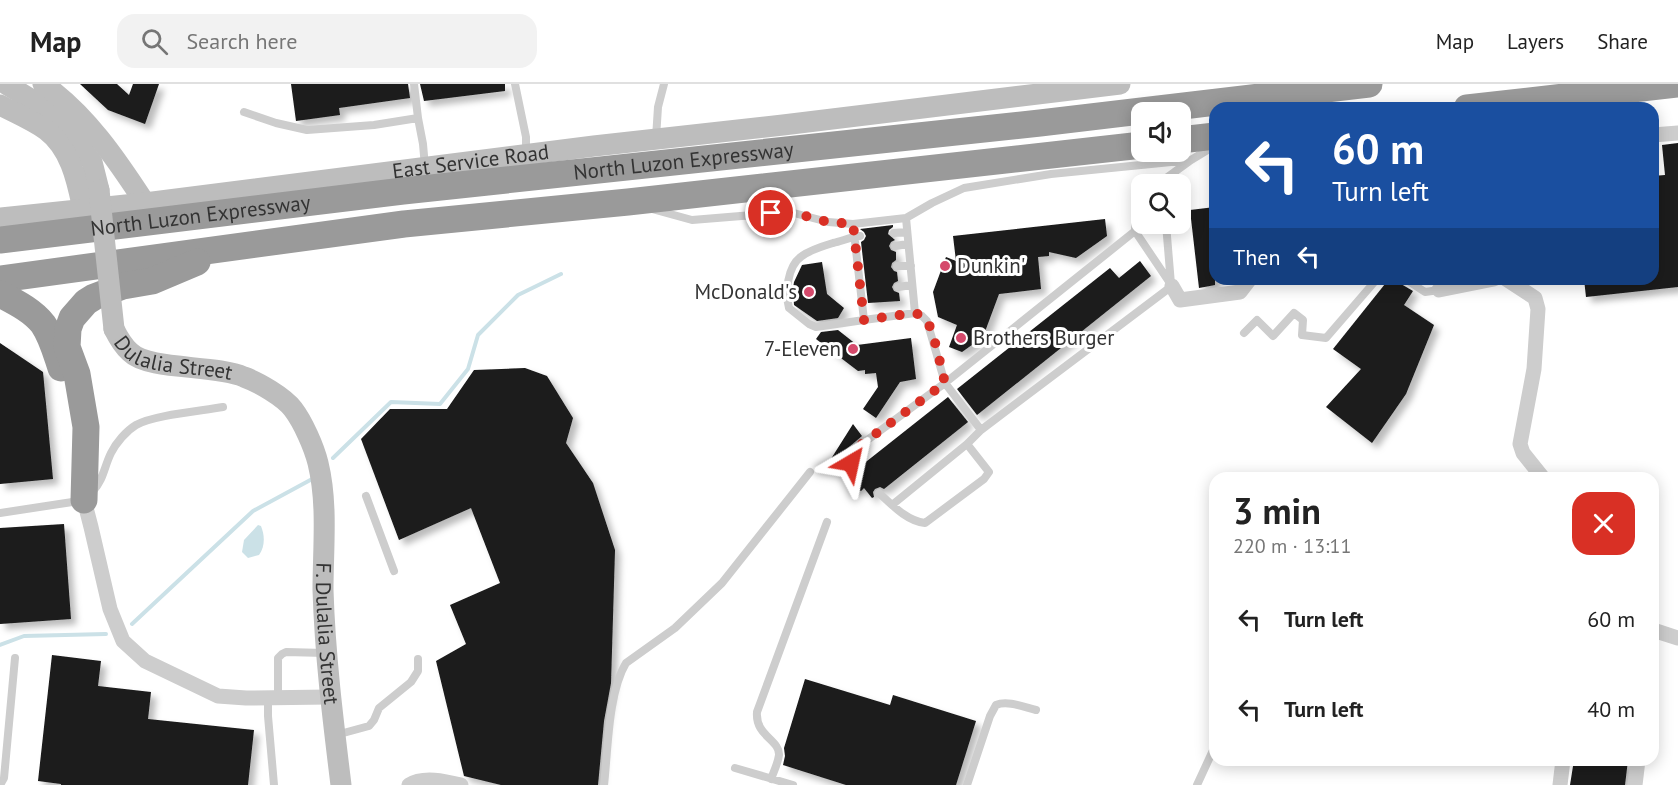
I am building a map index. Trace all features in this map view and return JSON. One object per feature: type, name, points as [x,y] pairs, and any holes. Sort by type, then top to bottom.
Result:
[{"type":"highway","name":"North Luzon Expressway","points":[[1217,102],[1369,84]]},
{"type":"highway","points":[[1520,102],[1678,84]]},
{"type":"highway","name":"North Luzon Expressway","points":[[0,240],[403,191],[1209,103]]},
{"type":"highway","points":[[1191,148],[1209,139]]},
{"type":"highway","name":"North Luzon Expressway","points":[[0,279],[404,224],[628,202],[1131,145]]},
{"type":"highway","points":[[0,225],[15,224],[63,231]]},
{"type":"highway","points":[[84,500],[86,427],[76,374],[67,347],[68,329],[72,318],[86,302],[94,297],[123,286],[152,281],[233,248]]},
{"type":"highway","points":[[0,294],[28,310],[42,323],[53,343],[70,395],[84,500]]},
{"type":"street","name":"Dulalia Street","points":[[6,84],[50,111],[92,162],[99,190],[114,329],[130,353],[158,363],[236,373],[261,384],[292,407],[307,433],[318,461],[322,483]]},
{"type":"street","points":[[43,84],[77,113],[119,162],[146,203]]},
{"type":"street","name":"East Service Road","points":[[0,218],[146,203],[1054,88],[1120,84]]},
{"type":"street","points":[[0,105],[46,130],[59,144],[72,166],[83,209]]},
{"type":"street","points":[[1659,135],[1678,133]]},
{"type":"street","points":[[1172,286],[1180,300],[1239,292],[1245,285]]},
{"type":"street","points":[[1439,290],[1464,285]]},
{"type":"street","points":[[1515,285],[1535,298],[1538,309],[1534,369],[1520,444],[1523,453],[1539,472]]},
{"type":"street","name":"F. Dulalia Street","points":[[322,483],[323,590],[329,697],[341,785]]},
{"type":"street","points":[[84,500],[110,609],[123,641],[145,662],[218,696],[329,697]]},
{"type":"street","points":[[1659,636],[1678,638]]},
{"type":"street","points":[[1560,785],[1562,766]]},
{"type":"street","points":[[1635,785],[1637,766]]},
{"type":"street","points":[[409,785],[416,780],[444,781],[461,785]]},
{"type":"lane","points":[[414,84],[425,168]]},
{"type":"lane","points":[[515,84],[526,137],[526,155]]},
{"type":"lane","points":[[656,139],[660,97],[664,84]]},
{"type":"lane","points":[[244,112],[307,130],[374,125],[418,118]]},
{"type":"lane","points":[[1191,149],[1209,147]]},
{"type":"lane","points":[[628,202],[692,220],[790,212],[828,222],[853,224],[906,218],[964,188],[1131,160]]},
{"type":"lane","points":[[1166,174],[1176,162]]},
{"type":"lane","points":[[906,218],[915,313]]},
{"type":"lane","points":[[853,224],[859,251],[864,320]]},
{"type":"lane","points":[[894,233],[907,232]]},
{"type":"lane","points":[[857,469],[849,459],[851,452],[945,383],[1131,234]]},
{"type":"lane","points":[[1137,234],[1172,286]]},
{"type":"lane","points":[[1167,234],[1172,286]]},
{"type":"lane","points":[[857,237],[823,246],[800,256],[791,272],[786,288],[789,308],[816,327],[915,313],[922,316],[927,321],[945,383],[981,430]]},
{"type":"lane","points":[[895,246],[908,244]]},
{"type":"lane","points":[[897,266],[911,266]]},
{"type":"lane","points":[[898,287],[912,285]]},
{"type":"lane","points":[[1244,333],[1257,320],[1273,336],[1294,313],[1303,320],[1302,335],[1326,338],[1372,285]]},
{"type":"lane","points":[[1414,285],[1423,291],[1439,290]]},
{"type":"lane","points":[[892,505],[981,430],[1172,286]]},
{"type":"lane","points":[[0,513],[84,500],[100,483],[111,454],[122,437],[134,426],[146,420],[223,407]]},
{"type":"lane","points":[[879,493],[908,517],[924,524],[989,472],[967,444]]},
{"type":"lane","points":[[604,785],[613,696],[626,663],[675,628],[722,583],[810,472]]},
{"type":"lane","points":[[366,496],[394,572]]},
{"type":"lane","points":[[771,779],[779,751],[759,727],[757,712],[827,522]]},
{"type":"lane","points":[[274,785],[268,716],[278,658],[286,652],[327,653]]},
{"type":"lane","points":[[0,785],[4,778],[3,758],[15,658]]},
{"type":"lane","points":[[335,736],[369,726],[379,708],[411,682],[417,671],[418,659]]},
{"type":"lane","points":[[968,785],[990,716],[996,705],[1006,703],[1036,710]]},
{"type":"lane","points":[[1197,785],[1209,759]]},
{"type":"lane","points":[[735,768],[793,785]]},
{"type":"water","points":[[258,525],[261,526],[263,534],[262,548],[259,555],[248,558],[242,552],[244,540]]},
{"type":"building","points":[[80,84],[117,84],[129,95],[133,84],[159,84],[145,124],[108,110]]},
{"type":"building","points":[[291,84],[408,84],[410,98],[339,108],[340,115],[296,121]]},
{"type":"building","points":[[420,84],[505,84],[505,91],[424,101]]},
{"type":"building","points":[[1678,143],[1678,287],[1586,297],[1585,285],[1659,285],[1659,176],[1665,175],[1662,145]]},
{"type":"building","points":[[1209,208],[1209,285],[1215,285],[1199,288],[1191,210]]},
{"type":"building","points":[[1105,219],[1107,236],[1076,258],[1049,252],[1049,256],[1038,257],[1041,289],[999,294],[983,337],[962,352],[949,347],[957,325],[938,317],[933,292],[946,257],[956,261],[953,236]]},
{"type":"building","points":[[893,225],[888,234],[895,240],[889,246],[896,252],[896,260],[891,267],[897,272],[898,281],[892,287],[899,293],[900,301],[868,303],[861,242],[866,236],[860,229]]},
{"type":"building","points":[[1140,261],[1151,276],[977,415],[957,389],[1110,268],[1119,278]]},
{"type":"building","name":"McDonald's","points":[[822,262],[827,294],[844,308],[838,318],[817,321],[794,305],[793,288],[802,265]]},
{"type":"building","points":[[1384,285],[1403,285],[1413,291],[1404,305],[1434,325],[1406,394],[1372,443],[1326,407],[1361,369],[1333,349]]},
{"type":"building","points":[[838,330],[857,345],[911,338],[916,379],[900,382],[876,418],[863,409],[878,387],[876,373],[865,374],[865,370],[858,371],[816,339],[821,332]]},
{"type":"building","points":[[0,343],[43,372],[53,479],[0,484]]},
{"type":"building","points":[[525,368],[547,376],[573,418],[566,443],[593,483],[615,550],[611,683],[604,721],[598,785],[501,785],[464,776],[436,661],[466,644],[450,605],[500,583],[471,508],[399,540],[361,439],[390,409],[447,409],[474,370]]},
{"type":"building","points":[[948,397],[968,422],[884,489],[880,487],[875,489],[874,497],[872,498],[864,488],[861,491],[849,484],[845,479],[852,473],[860,474],[863,471],[862,465]]},
{"type":"building","points":[[853,424],[862,436],[830,463],[829,462]]},
{"type":"building","points":[[64,524],[71,619],[0,624],[0,528]]},
{"type":"building","points":[[52,655],[101,661],[98,686],[151,692],[148,719],[254,730],[248,785],[61,785],[38,781]]},
{"type":"building","points":[[805,679],[890,705],[893,695],[976,721],[956,785],[846,785],[783,765],[784,748]]},
{"type":"building","points":[[1573,766],[1627,766],[1625,785],[1570,785]]},
{"type":"waterway","points":[[333,458],[391,402],[440,404],[468,369],[478,335],[518,295],[561,274]]},
{"type":"waterway","points":[[132,624],[253,511],[314,478]]},
{"type":"waterway","points":[[0,645],[24,636],[106,634]]},
{"type":"place","name":"Dunkin'","points":[[945,266]]},
{"type":"place","name":"McDonald's","points":[[809,292]]},
{"type":"place","name":"Brothers Burger","points":[[961,338]]},
{"type":"place","name":"7-Eleven","points":[[853,349]]},
{"type":"route","points":[[771,213],[790,212],[828,222],[853,224],[864,320],[915,313],[927,321],[931,330],[945,383],[851,452],[849,459],[851,463]]}]
